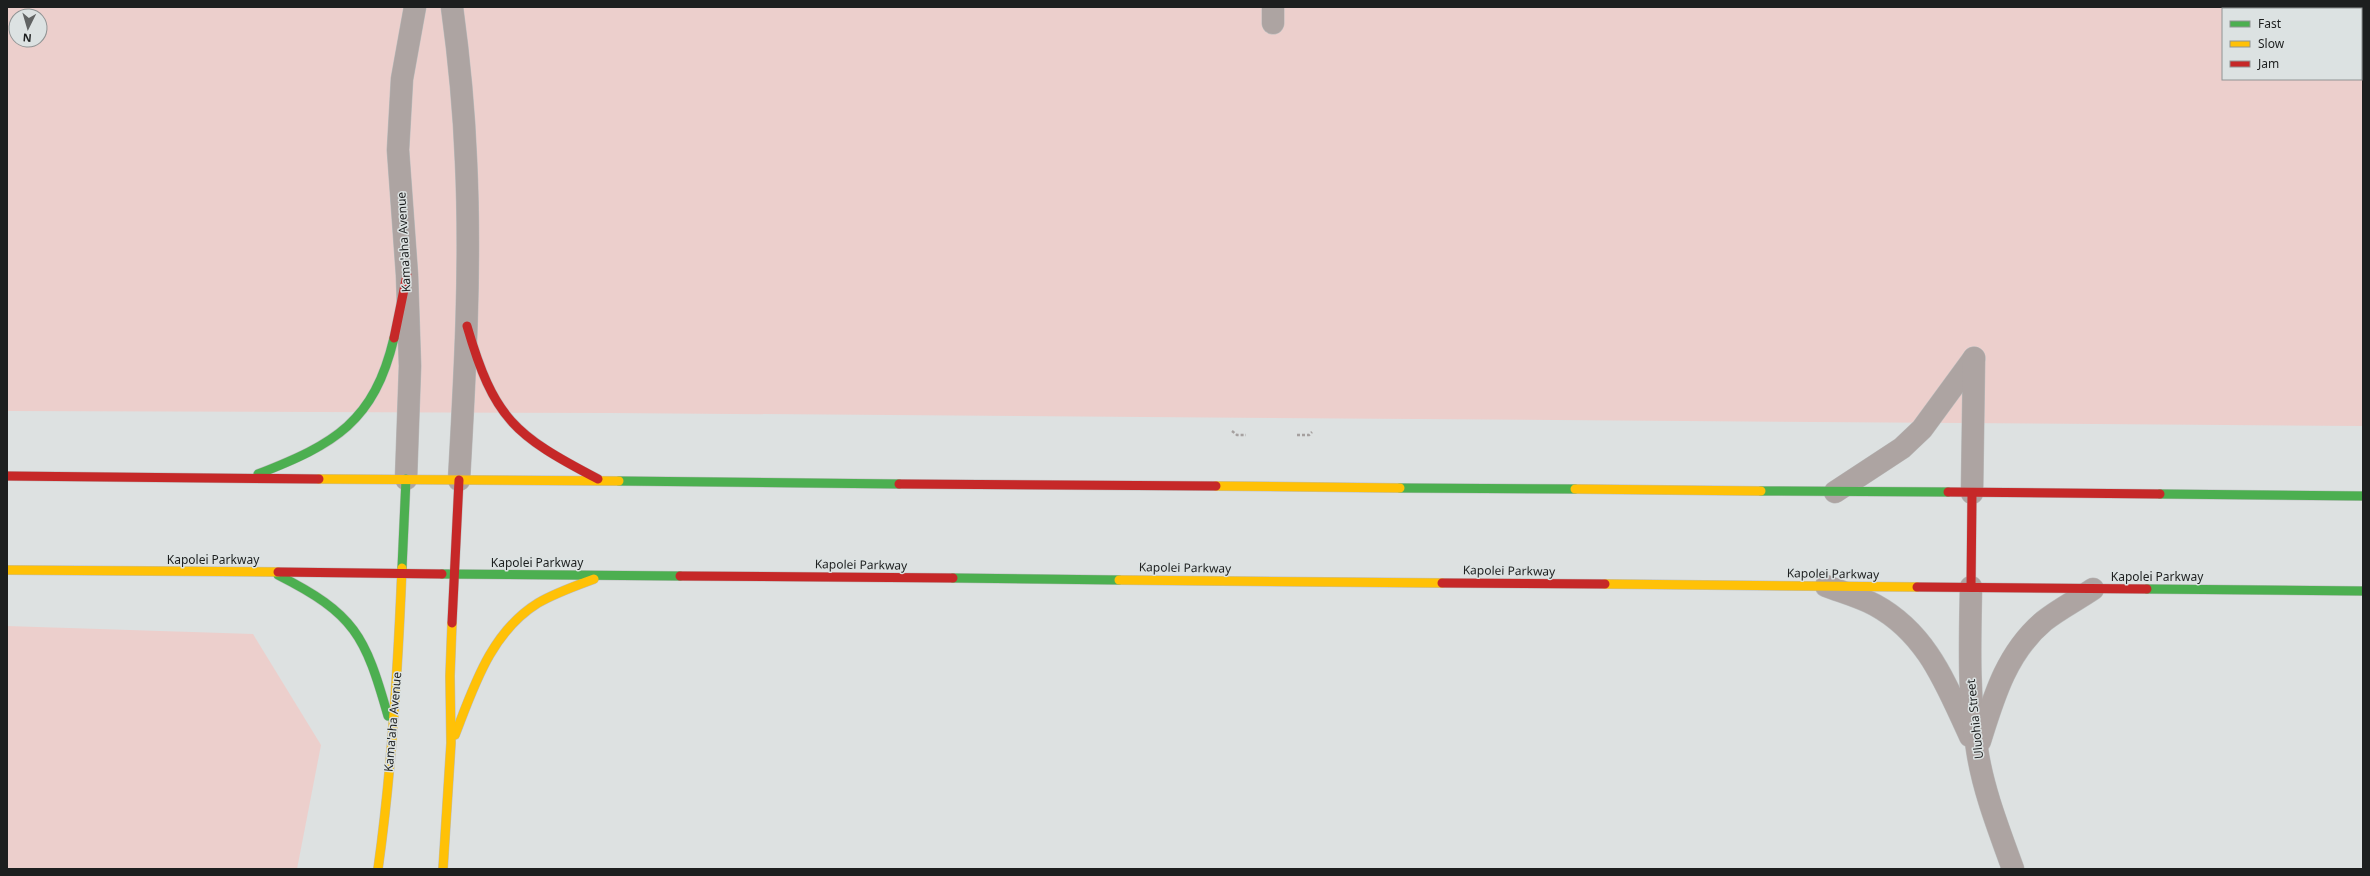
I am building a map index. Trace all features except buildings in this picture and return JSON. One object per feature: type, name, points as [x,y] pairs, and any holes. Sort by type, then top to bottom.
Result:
[{"type":"main road","points":[[249,478],[309,454],[340,434],[361,415],[378,387],[393,343],[407,275]]},
{"type":"main road","points":[[467,326],[478,366],[487,389],[504,417],[520,434],[545,452],[601,481]]},
{"type":"main road","points":[[7,476],[2363,496]]},
{"type":"main road","name":"Kama'aha Avenue","points":[[378,869],[384,827],[392,732],[402,574],[406,479]]},
{"type":"main road","points":[[443,869],[452,743],[450,676],[459,480]]},
{"type":"main road","points":[[1971,587],[1972,493]]},
{"type":"main road","name":"Kapolei Parkway","points":[[7,570],[2363,591]]},
{"type":"main road","points":[[274,573],[320,598],[360,636],[375,668],[392,732]]},
{"type":"main road","points":[[452,743],[484,664],[501,637],[522,614],[550,597],[604,575]]},
{"type":"street","name":"Kama'aha Avenue","points":[[406,479],[410,366],[407,275],[398,150],[402,79],[415,7]]},
{"type":"street","points":[[452,7],[461,80],[466,162],[467,326],[459,480]]},
{"type":"street","points":[[1835,492],[1902,448],[1922,429],[1974,358],[1972,493]]},
{"type":"street","points":[[1826,586],[1875,605],[1901,623],[1924,645],[1941,673],[1977,750]]},
{"type":"street","name":"Uluohia Street","points":[[1971,587],[1970,682],[1977,750],[1991,807],[2013,869]]},
{"type":"street","points":[[1977,750],[1992,704],[2010,660],[2027,638],[2045,621],[2093,589]]},
{"type":"path","points":[[1232,431],[1237,435],[1246,435]]},
{"type":"path","points":[[1297,435],[1309,435],[1312,432]]},
{"type":"shaded area","points":[[7,7],[2363,7],[2363,426],[611,413],[7,411]]},
{"type":"shaded area","points":[[7,626],[253,634],[321,745],[297,869],[7,869]]},
{"type":"traffic: fast","points":[[258,474],[309,452],[330,440],[347,426],[362,410],[375,390],[386,367],[394,338]]},
{"type":"traffic: fast","points":[[402,568],[406,479]]},
{"type":"traffic: fast","points":[[619,481],[899,484]]},
{"type":"traffic: fast","points":[[1400,488],[1575,489]]},
{"type":"traffic: fast","points":[[1761,491],[1948,492]]},
{"type":"traffic: fast","points":[[2160,494],[2363,496]]},
{"type":"traffic: fast","points":[[442,574],[680,576]]},
{"type":"traffic: fast","points":[[278,575],[324,602],[341,615],[353,630],[372,665],[388,716]]},
{"type":"traffic: fast","points":[[953,578],[1119,580]]},
{"type":"traffic: fast","points":[[2147,589],[2363,591]]},
{"type":"traffic: slow","points":[[319,479],[619,481]]},
{"type":"traffic: slow","points":[[1216,486],[1400,488]]},
{"type":"traffic: slow","points":[[1575,489],[1761,491]]},
{"type":"traffic: slow","points":[[378,869],[394,719],[402,568]]},
{"type":"traffic: slow","points":[[7,570],[278,572]]},
{"type":"traffic: slow","points":[[455,735],[477,679],[496,645],[508,629],[522,615],[538,603],[558,593],[594,579]]},
{"type":"traffic: slow","points":[[1119,580],[1442,583]]},
{"type":"traffic: slow","points":[[1605,584],[1917,587]]},
{"type":"traffic: slow","points":[[443,869],[451,743],[450,676],[452,623]]},
{"type":"traffic: jam","points":[[394,338],[407,275]]},
{"type":"traffic: jam","points":[[467,326],[487,383],[498,404],[511,421],[527,436],[546,450],[598,479]]},
{"type":"traffic: jam","points":[[7,476],[319,479]]},
{"type":"traffic: jam","points":[[452,623],[459,480]]},
{"type":"traffic: jam","points":[[899,484],[1216,486]]},
{"type":"traffic: jam","points":[[1948,492],[2160,494]]},
{"type":"traffic: jam","points":[[1971,587],[1972,493]]},
{"type":"traffic: jam","points":[[278,572],[442,574]]},
{"type":"traffic: jam","points":[[680,576],[953,578]]},
{"type":"traffic: jam","points":[[1442,583],[1605,584]]},
{"type":"traffic: jam","points":[[1917,587],[2147,589]]}]
